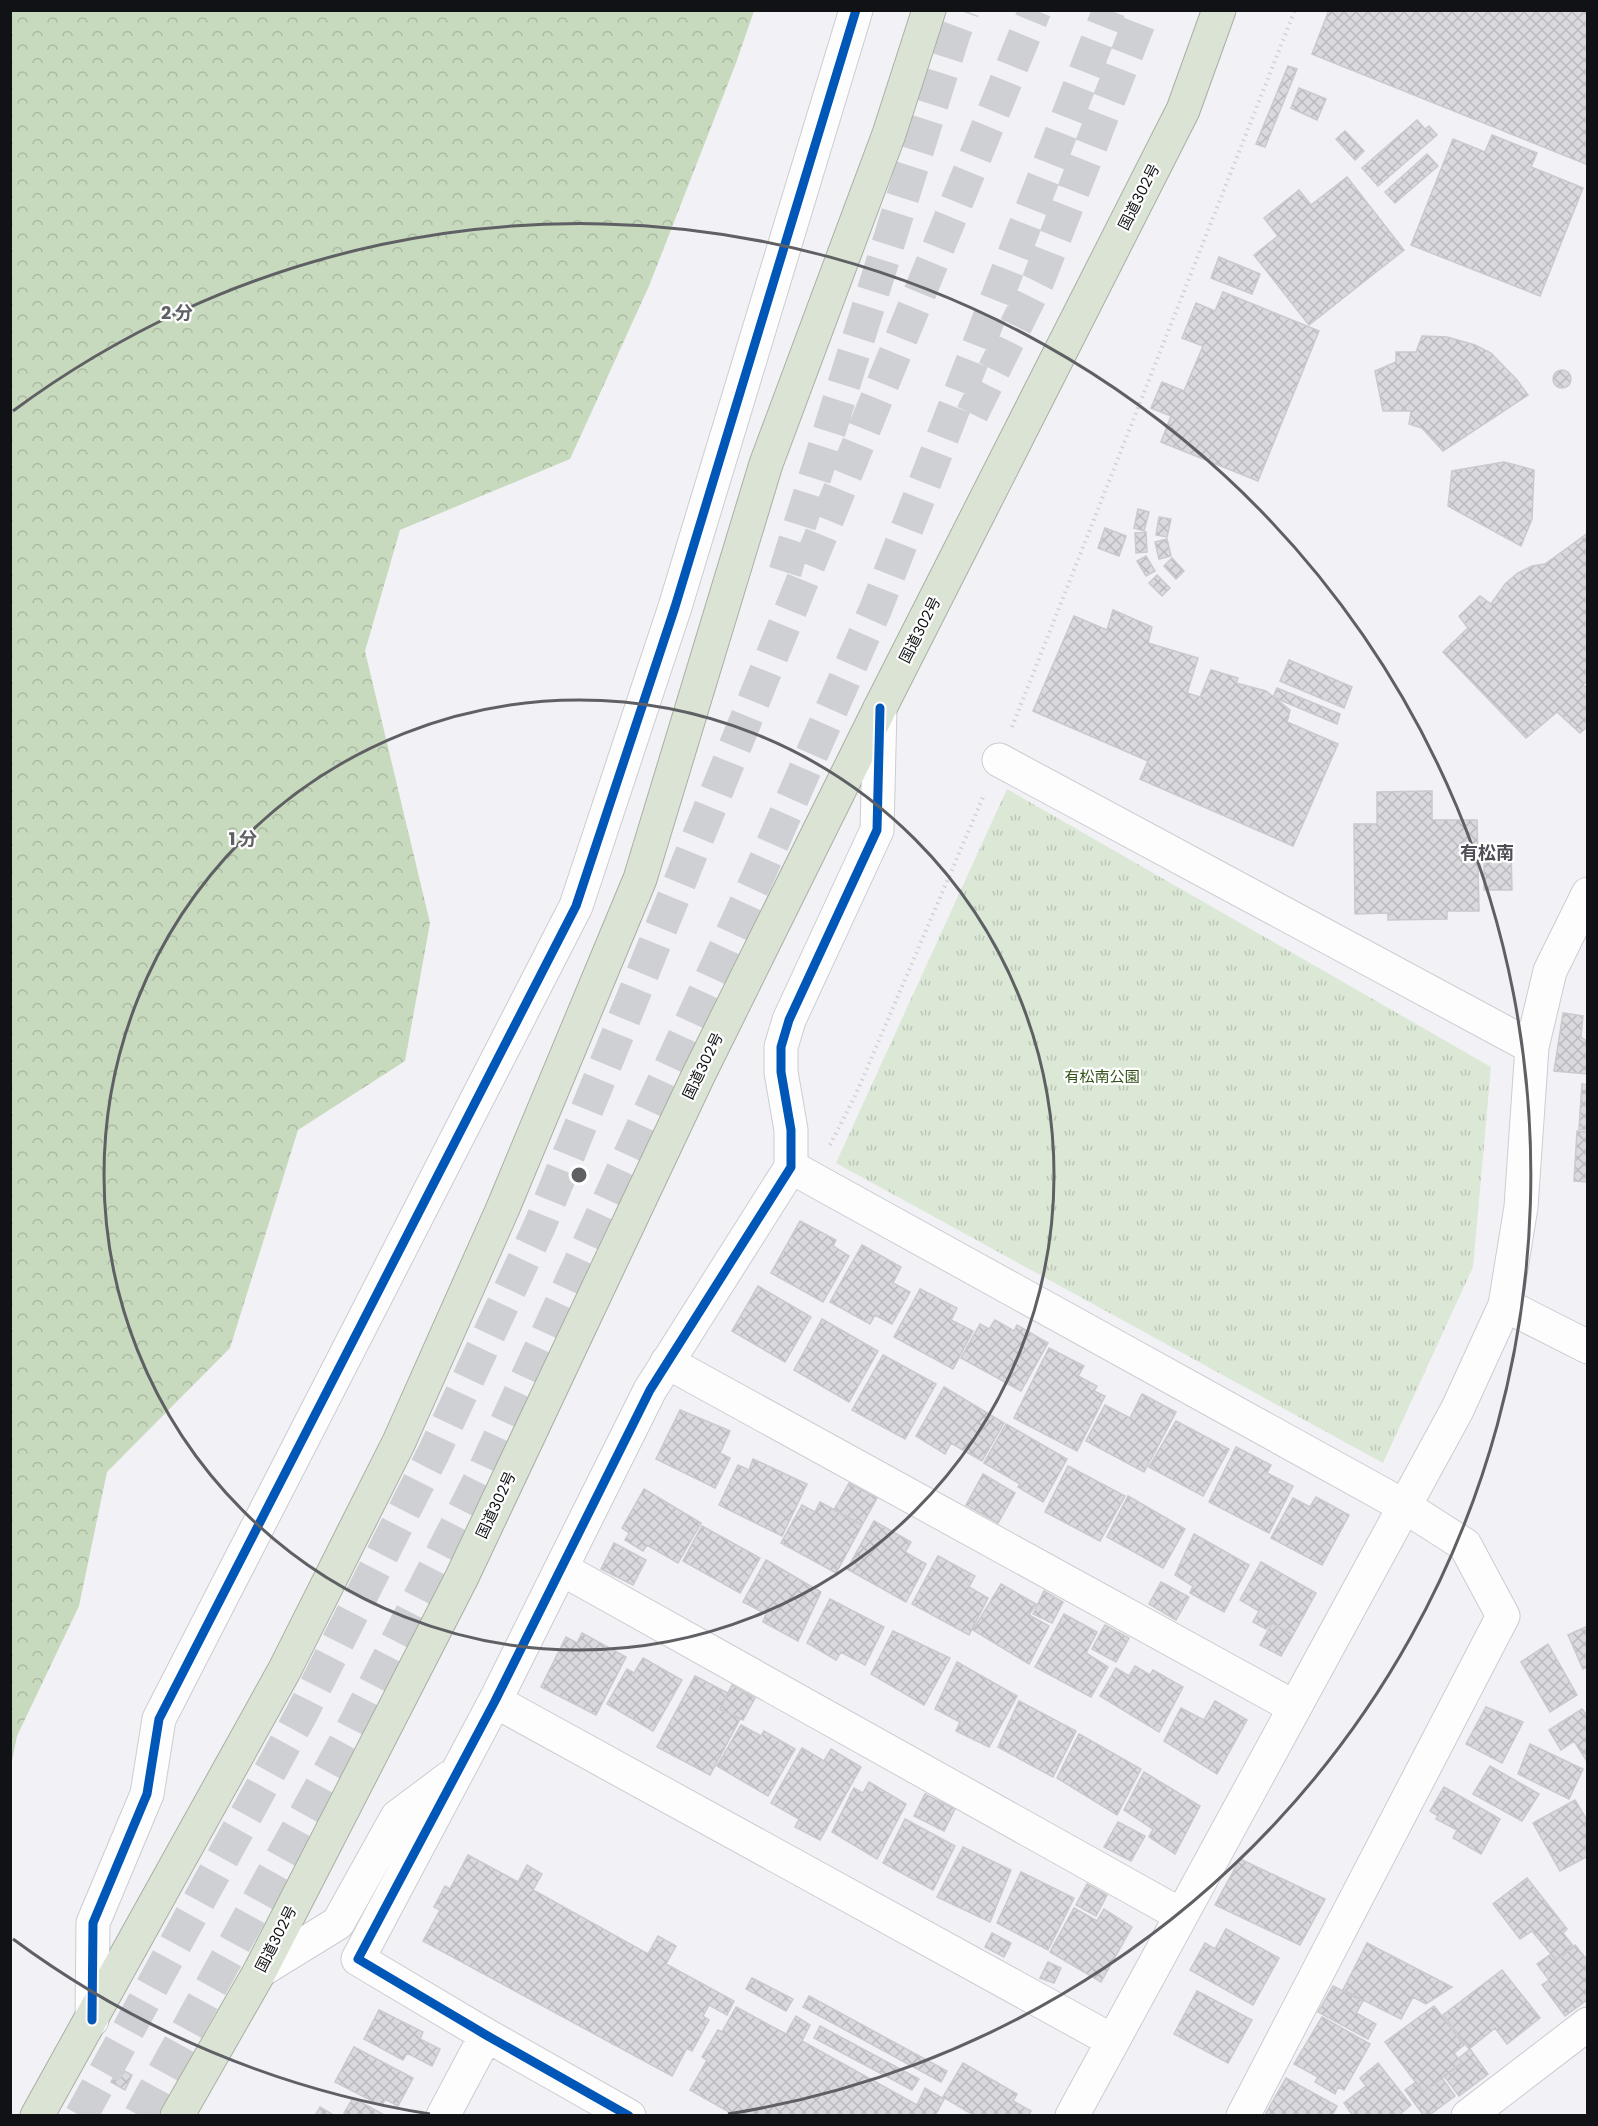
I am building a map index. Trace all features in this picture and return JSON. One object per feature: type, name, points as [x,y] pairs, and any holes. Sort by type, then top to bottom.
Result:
[{"type":"highway","points":[[38,2115],[284,1671],[399,1442],[503,1208],[640,879],[766,464],[889,134],[929,10]]},
{"type":"highway","name":"国道302号","points":[[177,2115],[260,1971],[462,1577],[698,1076],[880,708],[1183,110],[1218,10]]},
{"type":"street","points":[[92,2020],[93,1923],[147,1794],[159,1719],[576,906],[675,607],[856,10]]},
{"type":"street","points":[[880,708],[877,830],[789,1020],[781,1047],[781,1072],[801,1173],[1404,1506],[1465,1545],[1503,1616],[1244,2115]]},
{"type":"street","points":[[999,760],[1532,1047]]},
{"type":"street","points":[[1072,2115],[1456,1410],[1505,1305],[1521,1208],[1532,1047],[1550,971],[1587,894]]},
{"type":"street","points":[[629,2115],[486,2035],[358,1959],[495,1701],[650,1390],[667,1362],[801,1173]]},
{"type":"street","points":[[1505,1305],[1587,1347]]},
{"type":"street","points":[[667,1362],[1294,1707]]},
{"type":"street","points":[[562,1569],[1181,1915]]},
{"type":"street","points":[[495,1701],[1113,2041]]},
{"type":"street","points":[[260,1971],[338,1923],[397,1817],[458,1771]]},
{"type":"street","points":[[1468,2115],[1587,2024]]},
{"type":"street","points":[[443,2115],[486,2035]]},
{"type":"path","points":[[801,1173],[856,1094],[999,760],[1295,10]]},
{"type":"green space","points":[[11,10],[754,11],[649,286],[570,459],[400,530],[365,651],[430,923],[405,1061],[298,1130],[230,1348],[107,1472],[79,1606],[17,1736],[11,1766]]},
{"type":"green space","name":"有松南公園","points":[[1007,789],[1491,1067],[1473,1267],[1383,1463],[836,1163]]},
{"type":"building","points":[[1329,10],[1588,10],[1588,165],[1312,54]]},
{"type":"building","points":[[1288,66],[1297,69],[1265,147],[1256,144]]},
{"type":"building","points":[[1299,88],[1326,99],[1317,120],[1291,108]]},
{"type":"building","points":[[1417,120],[1425,129],[1429,126],[1437,135],[1378,186],[1362,168]]},
{"type":"building","points":[[1345,131],[1364,151],[1355,160],[1336,139]]},
{"type":"building","points":[[1492,135],[1537,153],[1531,167],[1583,188],[1540,296],[1411,245],[1453,139],[1485,152]]},
{"type":"building","points":[[1427,154],[1438,166],[1395,203],[1385,192]]},
{"type":"building","points":[[1347,177],[1404,250],[1309,325],[1254,255],[1278,236],[1264,218],[1299,190],[1311,205]]},
{"type":"building","points":[[1219,257],[1260,274],[1252,294],[1211,278]]},
{"type":"building","points":[[1223,292],[1319,331],[1258,481],[1161,442],[1171,416],[1151,408],[1162,382],[1184,391],[1203,346],[1182,338],[1196,303],[1215,311]]},
{"type":"building","points":[[1422,336],[1447,337],[1475,345],[1491,353],[1528,395],[1443,451],[1422,428],[1409,424],[1411,411],[1383,411],[1375,371],[1396,362],[1396,352],[1416,352]]},
{"type":"building","points":[[1562,370],[1570,375],[1571,379],[1566,387],[1562,388],[1554,383],[1553,379],[1558,371]]},
{"type":"building","points":[[1504,462],[1534,470],[1532,519],[1521,546],[1448,506],[1452,471]]},
{"type":"building","points":[[1138,509],[1149,512],[1144,531],[1134,528]]},
{"type":"building","points":[[1159,517],[1171,519],[1167,537],[1156,535]]},
{"type":"building","points":[[1105,528],[1126,536],[1119,556],[1098,548]]},
{"type":"building","points":[[1146,532],[1147,552],[1136,553],[1135,533]]},
{"type":"building","points":[[1588,533],[1588,680],[1583,685],[1588,689],[1588,726],[1580,733],[1557,712],[1526,738],[1443,652],[1468,628],[1459,616],[1480,596],[1491,604],[1505,584],[1518,573],[1532,566],[1545,564]]},
{"type":"building","points":[[1167,539],[1171,556],[1159,559],[1155,542]]},
{"type":"building","points":[[1146,556],[1155,571],[1146,576],[1137,561]]},
{"type":"building","points":[[1172,558],[1184,571],[1176,579],[1164,566]]},
{"type":"building","points":[[1157,575],[1170,588],[1162,596],[1149,583]]},
{"type":"building","points":[[1113,610],[1152,627],[1148,643],[1198,658],[1187,693],[1200,697],[1211,670],[1238,678],[1236,683],[1266,691],[1290,710],[1287,722],[1338,744],[1293,846],[1140,779],[1148,761],[1033,711],[1074,616],[1107,630]]},
{"type":"building","points":[[1289,660],[1352,687],[1344,708],[1280,681]]},
{"type":"building","points":[[1277,688],[1340,714],[1337,724],[1273,697]]},
{"type":"building","points":[[1432,791],[1432,820],[1477,820],[1479,911],[1447,911],[1447,919],[1388,920],[1388,913],[1355,914],[1354,824],[1377,824],[1377,792]]},
{"type":"building","points":[[1484,851],[1511,851],[1512,890],[1484,890]]},
{"type":"building","points":[[1563,1013],[1583,1016],[1581,1037],[1588,1042],[1588,1074],[1554,1071]]},
{"type":"building","points":[[1582,1084],[1588,1085],[1588,1130],[1579,1129]]},
{"type":"building","points":[[1577,1131],[1588,1132],[1588,1182],[1574,1181]]},
{"type":"building","points":[[800,1221],[836,1240],[833,1246],[849,1256],[823,1302],[771,1273]]},
{"type":"building","points":[[862,1245],[901,1267],[893,1283],[910,1292],[892,1324],[875,1315],[870,1324],[830,1302]]},
{"type":"building","points":[[758,1286],[811,1317],[785,1362],[732,1331]]},
{"type":"building","points":[[920,1289],[957,1308],[951,1320],[973,1331],[953,1369],[894,1337]]},
{"type":"building","points":[[822,1319],[878,1351],[849,1402],[794,1370]]},
{"type":"building","points":[[995,1320],[1014,1331],[1017,1325],[1048,1343],[1021,1391],[961,1358],[980,1324],[989,1329]]},
{"type":"building","points":[[1049,1348],[1084,1366],[1078,1376],[1097,1386],[1094,1391],[1105,1396],[1077,1451],[1014,1418]]},
{"type":"building","points":[[883,1355],[936,1384],[905,1439],[852,1410]]},
{"type":"building","points":[[944,1387],[1004,1423],[982,1461],[951,1443],[945,1454],[916,1436]]},
{"type":"building","points":[[1142,1394],[1176,1412],[1144,1472],[1086,1441],[1105,1405],[1130,1418]]},
{"type":"building","points":[[680,1410],[730,1431],[720,1453],[730,1458],[715,1488],[656,1459]]},
{"type":"building","points":[[1176,1421],[1229,1449],[1203,1496],[1149,1467]]},
{"type":"building","points":[[1006,1424],[1067,1459],[1043,1502],[1018,1487],[1020,1484],[984,1463]]},
{"type":"building","points":[[1236,1447],[1271,1465],[1267,1473],[1293,1486],[1269,1533],[1209,1502]]},
{"type":"building","points":[[753,1459],[807,1484],[782,1536],[719,1505],[738,1465],[749,1470]]},
{"type":"building","points":[[1068,1466],[1125,1496],[1100,1541],[1045,1512]]},
{"type":"building","points":[[983,1474],[1015,1493],[998,1523],[966,1505]]},
{"type":"building","points":[[849,1483],[877,1498],[862,1525],[834,1510]]},
{"type":"building","points":[[644,1489],[701,1523],[678,1563],[647,1545],[643,1551],[625,1540],[629,1533],[622,1528]]},
{"type":"building","points":[[1128,1496],[1185,1529],[1163,1568],[1107,1537]]},
{"type":"building","points":[[1316,1497],[1349,1515],[1322,1565],[1271,1538],[1293,1498],[1310,1507]]},
{"type":"building","points":[[820,1502],[862,1525],[836,1573],[781,1543],[802,1505],[815,1512]]},
{"type":"building","points":[[874,1521],[911,1542],[905,1552],[926,1564],[906,1602],[847,1569]]},
{"type":"building","points":[[702,1526],[760,1558],[740,1593],[683,1561]]},
{"type":"building","points":[[1194,1534],[1249,1565],[1224,1612],[1190,1593],[1193,1586],[1175,1575]]},
{"type":"building","points":[[614,1543],[646,1560],[633,1585],[601,1569]]},
{"type":"building","points":[[938,1556],[975,1576],[969,1587],[988,1598],[969,1635],[912,1604]]},
{"type":"building","points":[[766,1560],[821,1592],[798,1641],[763,1622],[766,1614],[743,1602]]},
{"type":"building","points":[[1261,1562],[1316,1593],[1293,1635],[1271,1622],[1266,1629],[1253,1622],[1259,1611],[1240,1600]]},
{"type":"building","points":[[1161,1582],[1189,1597],[1176,1620],[1149,1604]]},
{"type":"building","points":[[1001,1584],[1036,1604],[1029,1615],[1049,1626],[1029,1664],[973,1630]]},
{"type":"building","points":[[1044,1591],[1063,1602],[1052,1623],[1033,1614]]},
{"type":"building","points":[[830,1599],[884,1627],[865,1665],[841,1652],[836,1660],[807,1643]]},
{"type":"building","points":[[1064,1614],[1097,1632],[1086,1653],[1108,1667],[1091,1697],[1035,1667]]},
{"type":"building","points":[[1272,1623],[1293,1635],[1281,1656],[1260,1645]]},
{"type":"building","points":[[1105,1625],[1129,1638],[1116,1662],[1092,1649]]},
{"type":"building","points":[[1588,1626],[1588,1667],[1583,1669],[1568,1635]]},
{"type":"building","points":[[893,1631],[950,1658],[924,1705],[871,1674]]},
{"type":"building","points":[[582,1633],[626,1657],[596,1715],[541,1687],[566,1637],[577,1643]]},
{"type":"building","points":[[1548,1644],[1577,1695],[1550,1712],[1521,1662]]},
{"type":"building","points":[[643,1658],[682,1680],[653,1731],[607,1704],[627,1669],[634,1673]]},
{"type":"building","points":[[957,1662],[1017,1696],[989,1747],[956,1731],[960,1722],[935,1709]]},
{"type":"building","points":[[1135,1666],[1150,1675],[1153,1670],[1183,1687],[1159,1732],[1100,1696],[1116,1668],[1129,1676]]},
{"type":"building","points":[[695,1676],[728,1693],[720,1709],[740,1719],[710,1775],[657,1747]]},
{"type":"building","points":[[732,1685],[755,1698],[743,1720],[720,1709]]},
{"type":"building","points":[[1019,1701],[1076,1731],[1053,1777],[998,1747]]},
{"type":"building","points":[[1215,1701],[1247,1720],[1217,1774],[1164,1741],[1181,1708],[1204,1720]]},
{"type":"building","points":[[1486,1707],[1523,1722],[1502,1763],[1466,1744]]},
{"type":"building","points":[[1582,1709],[1588,1717],[1588,1763],[1574,1741],[1561,1750],[1549,1730]]},
{"type":"building","points":[[741,1725],[761,1736],[764,1731],[795,1749],[768,1796],[717,1766]]},
{"type":"building","points":[[1079,1734],[1141,1769],[1117,1815],[1057,1778]]},
{"type":"building","points":[[1530,1744],[1583,1769],[1569,1799],[1518,1774]]},
{"type":"building","points":[[802,1748],[824,1761],[831,1749],[861,1767],[820,1840],[795,1827],[799,1819],[771,1803]]},
{"type":"building","points":[[1490,1766],[1539,1794],[1522,1821],[1473,1794]]},
{"type":"building","points":[[1144,1772],[1200,1806],[1175,1854],[1149,1837],[1153,1829],[1124,1810]]},
{"type":"building","points":[[869,1782],[906,1804],[877,1859],[832,1832],[854,1788],[863,1793]]},
{"type":"building","points":[[1444,1787],[1500,1819],[1481,1854],[1453,1838],[1457,1830],[1436,1819],[1438,1816],[1430,1811]]},
{"type":"building","points":[[925,1794],[955,1809],[944,1831],[914,1816]]},
{"type":"building","points":[[1575,1800],[1588,1822],[1588,1856],[1560,1871],[1533,1823]]},
{"type":"building","points":[[905,1819],[955,1846],[933,1890],[883,1863]]},
{"type":"building","points":[[1118,1822],[1145,1836],[1131,1861],[1104,1847]]},
{"type":"building","points":[[963,1847],[1011,1870],[990,1922],[937,1897]]},
{"type":"building","points":[[468,1855],[518,1882],[527,1865],[542,1874],[533,1890],[648,1954],[658,1936],[676,1946],[666,1964],[734,2001],[727,2015],[709,2005],[703,2016],[709,2020],[692,2051],[687,2048],[672,2076],[423,1941],[440,1910],[434,1907],[445,1886],[450,1889]]},
{"type":"building","points":[[1240,1859],[1325,1899],[1300,1945],[1215,1905]]},
{"type":"building","points":[[1021,1872],[1074,1898],[1048,1950],[997,1923]]},
{"type":"building","points":[[1527,1878],[1567,1929],[1563,1933],[1574,1947],[1556,1960],[1532,1931],[1520,1939],[1493,1904]]},
{"type":"building","points":[[1087,1884],[1107,1895],[1096,1916],[1076,1905]]},
{"type":"building","points":[[1074,1908],[1097,1921],[1104,1909],[1132,1927],[1101,1982],[1050,1952]]},
{"type":"building","points":[[1226,1929],[1279,1958],[1253,2005],[1190,1970],[1205,1943],[1215,1949]]},
{"type":"building","points":[[992,1933],[1011,1943],[1004,1957],[985,1947]]},
{"type":"building","points":[[1367,1943],[1452,1987],[1426,2004],[1413,1997],[1401,2019],[1343,1990]]},
{"type":"building","points":[[1575,1945],[1588,1961],[1588,1999],[1565,2016],[1542,1985],[1549,1980],[1537,1964],[1551,1954],[1556,1960]]},
{"type":"building","points":[[1048,1962],[1061,1968],[1054,1983],[1040,1978]]},
{"type":"building","points":[[1502,1970],[1540,2018],[1507,2044],[1495,2028],[1469,2049],[1443,2015]]},
{"type":"building","points":[[752,1978],[793,1999],[786,2011],[746,1989]]},
{"type":"building","points":[[1333,1986],[1363,2001],[1356,2013],[1376,2024],[1368,2039],[1318,2012]]},
{"type":"building","points":[[1197,1991],[1252,2020],[1228,2063],[1174,2034]]},
{"type":"building","points":[[809,1996],[947,2071],[941,2082],[803,2007]]},
{"type":"building","points":[[1434,2006],[1464,2045],[1454,2053],[1462,2063],[1423,2092],[1385,2042]]},
{"type":"building","points":[[736,2007],[786,2034],[796,2016],[810,2025],[802,2041],[917,2105],[925,2088],[944,2099],[935,2116],[736,2116],[690,2090],[707,2060],[702,2057],[718,2030],[722,2032]]},
{"type":"building","points":[[379,2010],[423,2032],[420,2039],[440,2049],[432,2066],[407,2053],[403,2060],[364,2039]]},
{"type":"building","points":[[1322,2017],[1370,2044],[1344,2090],[1338,2087],[1335,2094],[1315,2082],[1318,2077],[1294,2064]]},
{"type":"building","points":[[820,2026],[919,2079],[912,2090],[814,2038]]},
{"type":"building","points":[[354,2047],[413,2078],[398,2106],[385,2099],[382,2106],[335,2082]]},
{"type":"building","points":[[1470,2049],[1488,2074],[1459,2096],[1444,2076],[1462,2063],[1459,2058]]},
{"type":"building","points":[[963,2063],[1017,2094],[1013,2101],[1031,2111],[1028,2116],[975,2116],[943,2097]]},
{"type":"building","points":[[1378,2063],[1411,2105],[1398,2116],[1353,2116],[1344,2103],[1366,2086],[1360,2078]]},
{"type":"building","points":[[119,2068],[132,2075],[125,2090],[111,2082]]},
{"type":"building","points":[[1286,2078],[1337,2106],[1332,2116],[1270,2116],[1266,2113]]},
{"type":"building","points":[[1442,2078],[1455,2096],[1428,2116],[1424,2116],[1405,2090],[1416,2082],[1423,2092]]},
{"type":"building","points":[[353,2098],[386,2116],[348,2116],[344,2113]]},
{"type":"building","points":[[320,2107],[335,2116],[315,2116]]},
{"type":"tunnel","points":[[785,572],[963,10]]},
{"type":"tunnel","points":[[81,2116],[302,1713],[434,1452],[540,1225],[1035,10]]},
{"type":"tunnel","points":[[140,2116],[348,1737],[482,1475],[760,872],[876,608],[1109,10]]},
{"type":"tunnel","points":[[972,414],[1038,281],[1144,10]]},
{"type":"cycle path","points":[[92,2020],[93,1923],[147,1794],[159,1719],[576,906],[675,607],[856,10]]},
{"type":"cycle path","points":[[629,2116],[358,1959],[495,1701],[650,1390],[791,1167],[791,1130],[781,1072],[781,1047],[789,1020],[877,830],[880,708]]},
{"type":"district","name":"有松南","points":[[1487,853]]}]
